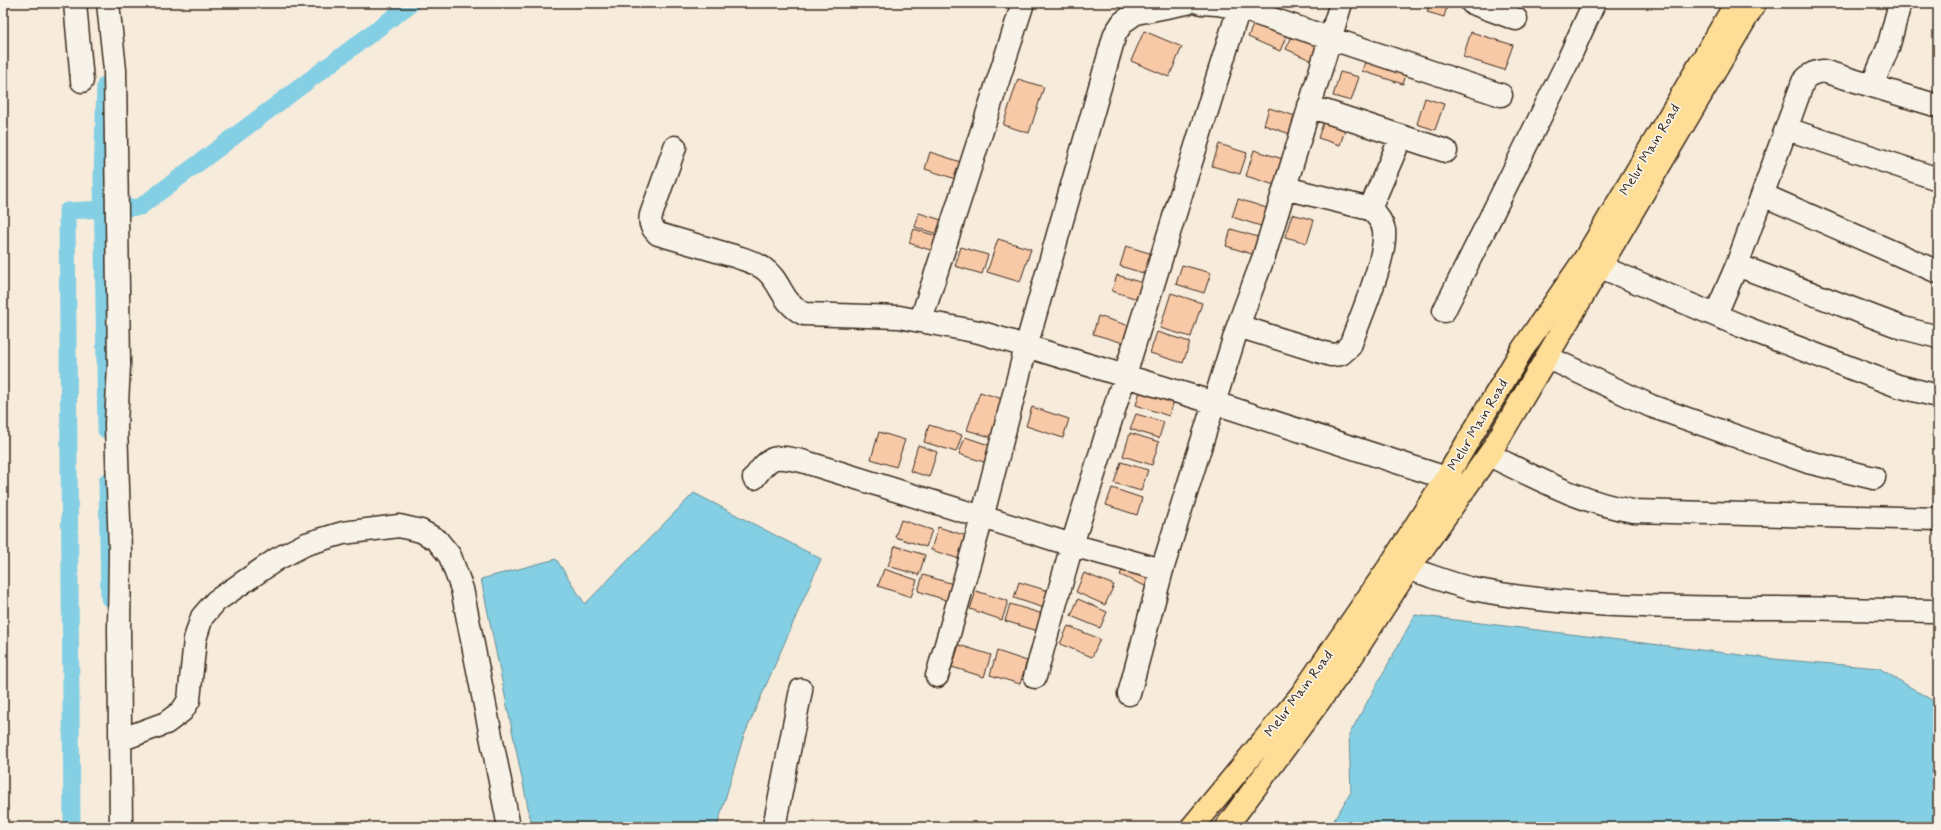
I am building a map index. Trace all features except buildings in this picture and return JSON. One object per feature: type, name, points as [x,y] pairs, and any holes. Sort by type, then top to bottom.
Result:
[{"type":"main road","name":"Melur Main Road","points":[[1456,483],[1489,455],[1547,357],[1592,264],[1736,3]]},
{"type":"main road","name":"Melur Main Road","points":[[1192,827],[1301,695],[1400,566],[1456,483],[1522,350],[1592,264],[1755,3]]},
{"type":"main road","name":"Melur Main Road","points":[[1226,827],[1349,661],[1400,566]]},
{"type":"street","points":[[75,3],[82,81]]},
{"type":"street","points":[[108,3],[115,70],[119,365],[116,424],[120,544],[121,827]]},
{"type":"street","points":[[921,320],[1023,3]]},
{"type":"street","points":[[937,676],[982,518],[1026,347],[1116,34],[1123,22],[1136,13],[1188,3]]},
{"type":"street","points":[[1200,3],[1239,8],[1501,94]]},
{"type":"street","points":[[1129,694],[1162,570],[1238,326],[1264,256],[1341,3]]},
{"type":"street","points":[[1472,3],[1516,19]]},
{"type":"street","points":[[1444,311],[1566,65],[1594,3]]},
{"type":"street","points":[[1872,85],[1882,67],[1900,3]]},
{"type":"street","points":[[1035,677],[1072,545],[1239,8]]},
{"type":"street","points":[[1716,314],[1737,266],[1803,82],[1809,75],[1815,72],[1823,71],[1938,106]]},
{"type":"street","points":[[1309,106],[1446,152]]},
{"type":"street","points":[[1787,129],[1938,179]]},
{"type":"street","points":[[1370,209],[1401,137]]},
{"type":"street","points":[[676,147],[651,215],[650,222],[652,228],[658,234],[748,260],[759,266],[764,269],[775,281],[793,308],[804,314],[899,317],[979,332],[1215,403],[1456,483]]},
{"type":"street","points":[[1238,326],[1331,355],[1341,354],[1350,346],[1379,264],[1384,229],[1381,221],[1370,209],[1285,188]]},
{"type":"street","points":[[1763,195],[1938,272]]},
{"type":"street","points":[[1592,264],[1716,314],[1741,326],[1898,386],[1938,396]]},
{"type":"street","points":[[1737,266],[1903,328],[1938,337]]},
{"type":"street","points":[[1547,357],[1651,406],[1808,462],[1874,478]]},
{"type":"street","points":[[1489,455],[1578,497],[1609,508],[1633,511],[1938,519]]},
{"type":"street","points":[[754,478],[765,463],[773,458],[782,457],[802,461],[982,518],[1162,570]]},
{"type":"street","points":[[120,740],[166,723],[182,711],[189,700],[195,639],[202,617],[216,601],[277,559],[306,544],[343,533],[399,526],[420,531],[437,540],[450,556],[460,582],[509,827]]},
{"type":"street","points":[[1400,566],[1471,588],[1544,600],[1606,605],[1682,608],[1938,611]]},
{"type":"street","points":[[774,827],[801,690]]},
{"type":"water","points":[[694,493],[821,559],[743,738],[717,827],[532,827],[481,579],[556,559],[585,604]]},
{"type":"water","points":[[1415,615],[1774,659],[1879,668],[1938,704],[1938,827],[1330,827],[1351,792],[1349,735]]},
{"type":"waterway","points":[[72,827],[67,211],[140,207],[412,3]]},
{"type":"waterway","points":[[105,85],[102,178],[106,430]]},
{"type":"waterway","points":[[107,481],[109,598]]}]
